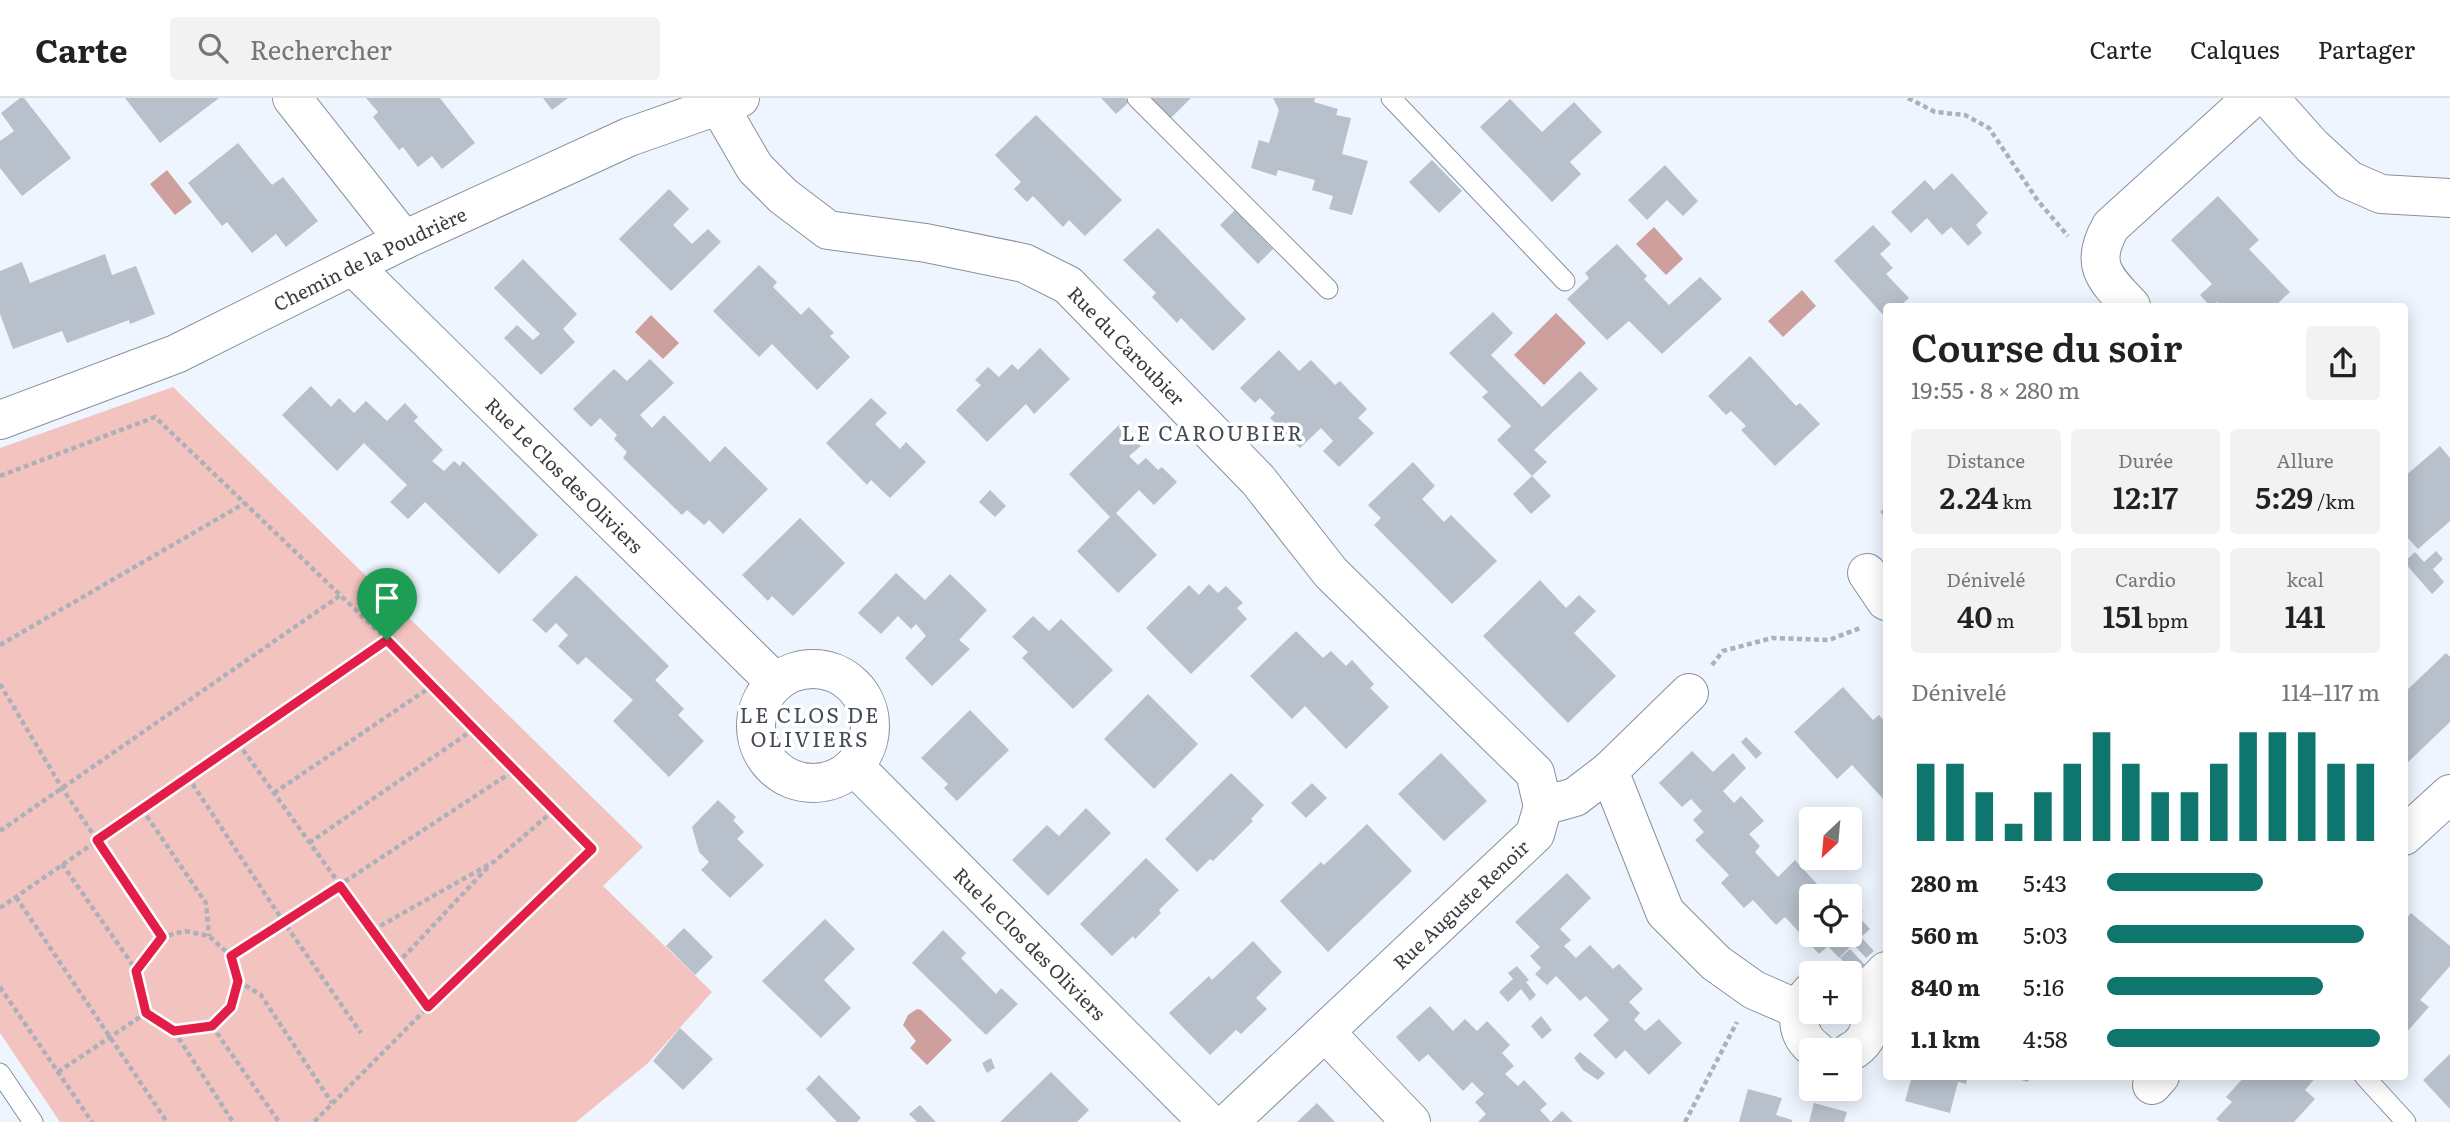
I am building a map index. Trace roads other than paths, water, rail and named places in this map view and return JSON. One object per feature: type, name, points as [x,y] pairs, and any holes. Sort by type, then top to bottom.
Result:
[{"type":"street","points":[[292,98],[404,240]]},
{"type":"street","points":[[2128,303],[2105,279],[2100,265],[2100,250],[2111,226],[2252,98]]},
{"type":"street","points":[[2269,98],[2312,146],[2349,180],[2381,194],[2450,198]]},
{"type":"street","name":"Chemin de la Poudrière","points":[[0,421],[176,354],[404,240],[629,136],[729,102]]},
{"type":"street","name":"Rue du Caroubier","points":[[729,102],[755,168],[783,196],[828,230],[926,243],[1024,264],[1068,285],[1258,480],[1331,573],[1535,773],[1544,806]]},
{"type":"street","name":"Rue Le Clos des Oliviers","points":[[354,267],[775,682]]},
{"type":"street","points":[[811,668],[830,671],[848,680],[861,694],[869,712],[870,731],[865,750],[854,766],[839,777],[822,782],[803,782],[786,776],[771,765],[755,732],[757,713],[763,696],[775,682],[792,672],[811,668]]},
{"type":"street","points":[[1544,806],[1575,797],[1609,771],[1689,693]]},
{"type":"street","name":"Rue le Clos des Oliviers","points":[[854,766],[1208,1122]]},
{"type":"street","points":[[1609,771],[1665,912],[1716,963],[1754,990],[1799,1000]]},
{"type":"street","points":[[2408,832],[2450,794]]},
{"type":"street","name":"Rue Auguste Renoir","points":[[1228,1122],[1535,834],[1544,806]]},
{"type":"street","points":[[1862,1043],[1870,1031],[1871,1019],[1866,985]]},
{"type":"street","points":[[1325,1032],[1411,1122]]},
{"type":"lane","points":[[1137,98],[1328,289]]},
{"type":"lane","points":[[1391,98],[1565,281]]},
{"type":"lane","points":[[0,1073],[33,1122]]},
{"type":"lane","points":[[2368,1080],[2406,1122]]},
{"type":"district","name":"LE CAROUBIER","points":[[1213,431]]},
{"type":"district","name":"LE CLOS DE OLIVIERS","points":[[810,725]]}]
